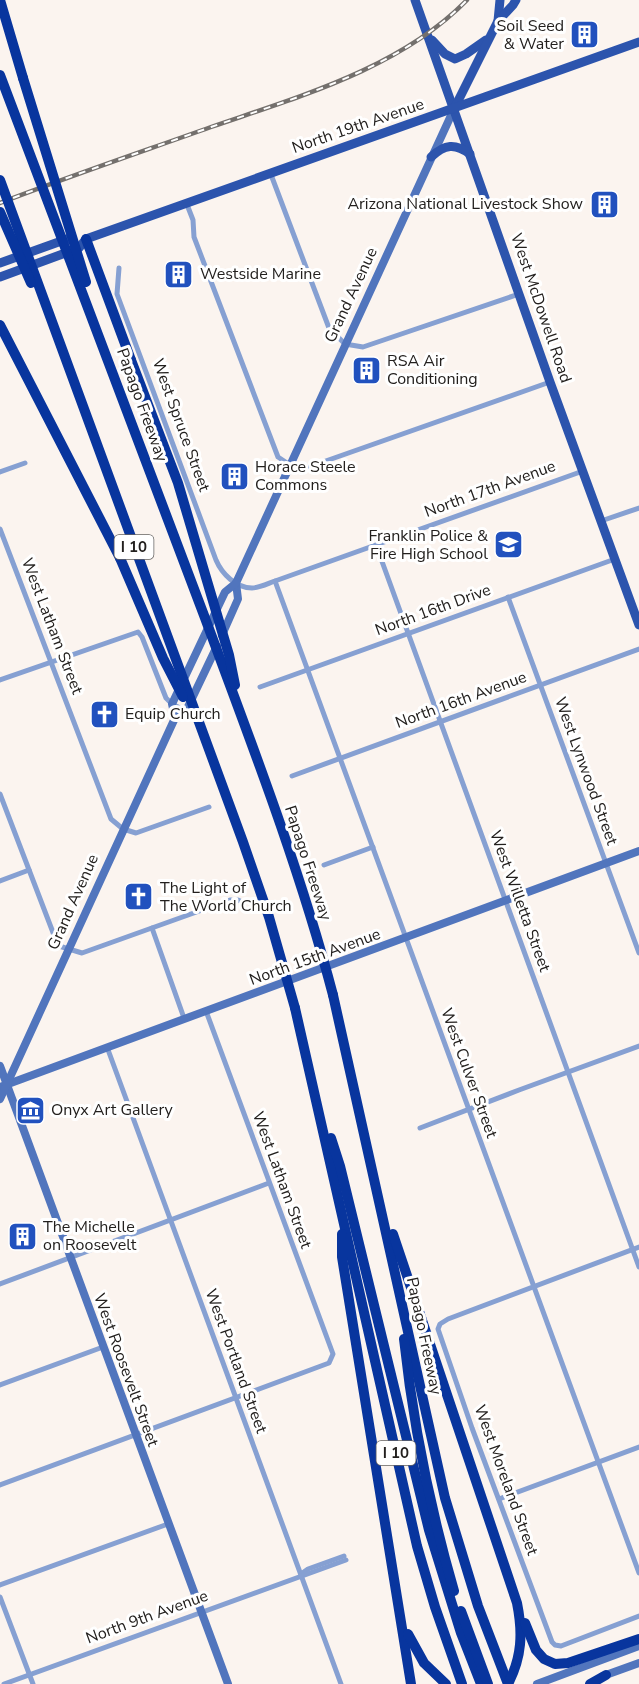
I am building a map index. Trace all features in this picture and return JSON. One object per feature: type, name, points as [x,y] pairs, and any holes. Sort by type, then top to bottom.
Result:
[{"type":"highway","points":[[0,0],[113,372]]},
{"type":"highway","points":[[0,21],[23,78]]},
{"type":"highway","name":"Papago Freeway","points":[[0,75],[241,715],[295,866],[333,995],[454,1530],[478,1606],[508,1684]]},
{"type":"highway","name":"I 10","points":[[0,180],[257,880],[295,1008],[310,1069],[417,1546],[435,1608],[462,1684]]},
{"type":"highway","points":[[0,212],[63,354]]},
{"type":"highway","points":[[86,239],[178,483],[229,655],[241,715]]},
{"type":"highway","points":[[0,325],[125,569],[163,658],[205,740]]},
{"type":"highway","points":[[310,1069],[342,1177],[429,1530],[460,1633],[481,1684]]},
{"type":"highway","points":[[375,1180],[517,1603],[536,1650],[544,1659],[555,1664],[568,1663],[639,1639]]},
{"type":"highway","points":[[342,1217],[342,1257],[411,1684]]},
{"type":"highway","points":[[398,1286],[410,1394],[440,1541],[459,1607],[488,1684]]},
{"type":"highway","points":[[398,1599],[414,1649],[429,1669],[444,1682]]},
{"type":"highway","points":[[508,1684],[520,1656],[522,1627],[517,1603]]},
{"type":"highway","points":[[590,1684],[606,1675]]},
{"type":"main road","name":"West McDowell Road","points":[[415,0],[550,382],[638,621]]},
{"type":"main road","name":"Grand Avenue","points":[[498,21],[500,0]]},
{"type":"main road","name":"Grand Avenue","points":[[172,704],[225,592],[236,583],[488,38],[498,21],[516,0]]},
{"type":"main road","points":[[427,34],[442,51],[455,59],[488,38]]},
{"type":"main road","name":"North 19th Avenue","points":[[0,263],[75,237],[86,239],[639,42]]},
{"type":"main road","points":[[431,157],[452,145],[458,146],[471,155]]},
{"type":"main road","name":"North 19th Avenue","points":[[0,277],[79,248],[86,239]]},
{"type":"main road","name":"Grand Avenue","points":[[186,711],[238,599],[236,583]]},
{"type":"main road","points":[[172,704],[175,718],[186,711]]},
{"type":"main road","name":"Grand Avenue","points":[[0,1099],[3,1085],[175,718]]},
{"type":"main road","name":"North 15th Avenue","points":[[3,1085],[639,851]]},
{"type":"main road","name":"West Roosevelt Street","points":[[0,1066],[3,1085],[71,1258],[228,1684]]},
{"type":"main road","points":[[537,1684],[639,1646]]},
{"type":"main road","points":[[582,1684],[639,1663]]},
{"type":"street","points":[[270,172],[329,328],[345,344],[363,347],[519,294]]},
{"type":"street","points":[[186,202],[192,219],[194,237],[278,457],[290,465],[303,468],[550,382]]},
{"type":"street","name":"West Spruce Street","points":[[118,268],[117,294],[216,560],[220,570],[236,583]]},
{"type":"street","points":[[0,472],[25,463]]},
{"type":"street","name":"North 17th Avenue","points":[[236,583],[252,588],[275,581],[583,471]]},
{"type":"street","points":[[601,521],[639,508]]},
{"type":"street","name":"West Latham Street","points":[[0,529],[111,819],[123,829]]},
{"type":"street","name":"West Willetta Street","points":[[376,545],[567,1072],[636,1248],[639,1267]]},
{"type":"street","name":"North 16th Drive","points":[[260,687],[615,559]]},
{"type":"street","name":"West Culver Street","points":[[275,581],[532,1287],[639,1573]]},
{"type":"street","name":"West Lynwood Street","points":[[508,597],[639,953]]},
{"type":"street","points":[[0,680],[138,632],[166,698],[186,711]]},
{"type":"street","name":"North 16th Avenue","points":[[292,776],[639,649]]},
{"type":"street","points":[[0,794],[57,943],[68,949],[82,953],[230,900],[244,903]]},
{"type":"street","points":[[123,829],[136,833],[209,807]]},
{"type":"street","points":[[324,865],[373,847]]},
{"type":"street","points":[[0,881],[29,870]]},
{"type":"street","points":[[152,928],[184,1018]]},
{"type":"street","name":"West Latham Street","points":[[206,1011],[333,1354],[329,1363],[234,1398]]},
{"type":"street","points":[[420,1128],[639,1046]]},
{"type":"street","name":"West Portland Street","points":[[107,1047],[340,1684]]},
{"type":"street","points":[[0,1284],[269,1183]]},
{"type":"street","points":[[532,1287],[636,1248]]},
{"type":"street","name":"West Moreland Street","points":[[532,1287],[440,1323],[438,1334],[552,1642],[561,1646],[639,1616]]},
{"type":"street","points":[[0,1384],[103,1347]]},
{"type":"street","points":[[0,1485],[234,1398]]},
{"type":"street","points":[[499,1499],[639,1446]]},
{"type":"street","points":[[0,1586],[168,1524]]},
{"type":"street","name":"North 9th Avenue","points":[[4,1684],[300,1575],[308,1569],[345,1558]]},
{"type":"street","points":[[0,1597],[33,1684]]},
{"type":"railway","points":[[0,203],[347,78],[411,44],[441,24],[467,0]]},
{"type":"place","name":"Soil Seed & Water","points":[[585,35]]},
{"type":"place","name":"Arizona National Livestock Show","points":[[604,204]]},
{"type":"place","name":"Westside Marine","points":[[179,274]]},
{"type":"place","name":"RSA Air Conditioning","points":[[366,370]]},
{"type":"place","name":"Horace Steele Commons","points":[[234,476]]},
{"type":"place","name":"Franklin Police & Fire High School","points":[[509,545]]},
{"type":"place","name":"Equip Church","points":[[104,714]]},
{"type":"place","name":"The Light of The World Church","points":[[139,897]]},
{"type":"place","name":"Onyx Art Gallery","points":[[30,1110]]},
{"type":"place","name":"The Michelle on Roosevelt","points":[[22,1236]]}]
